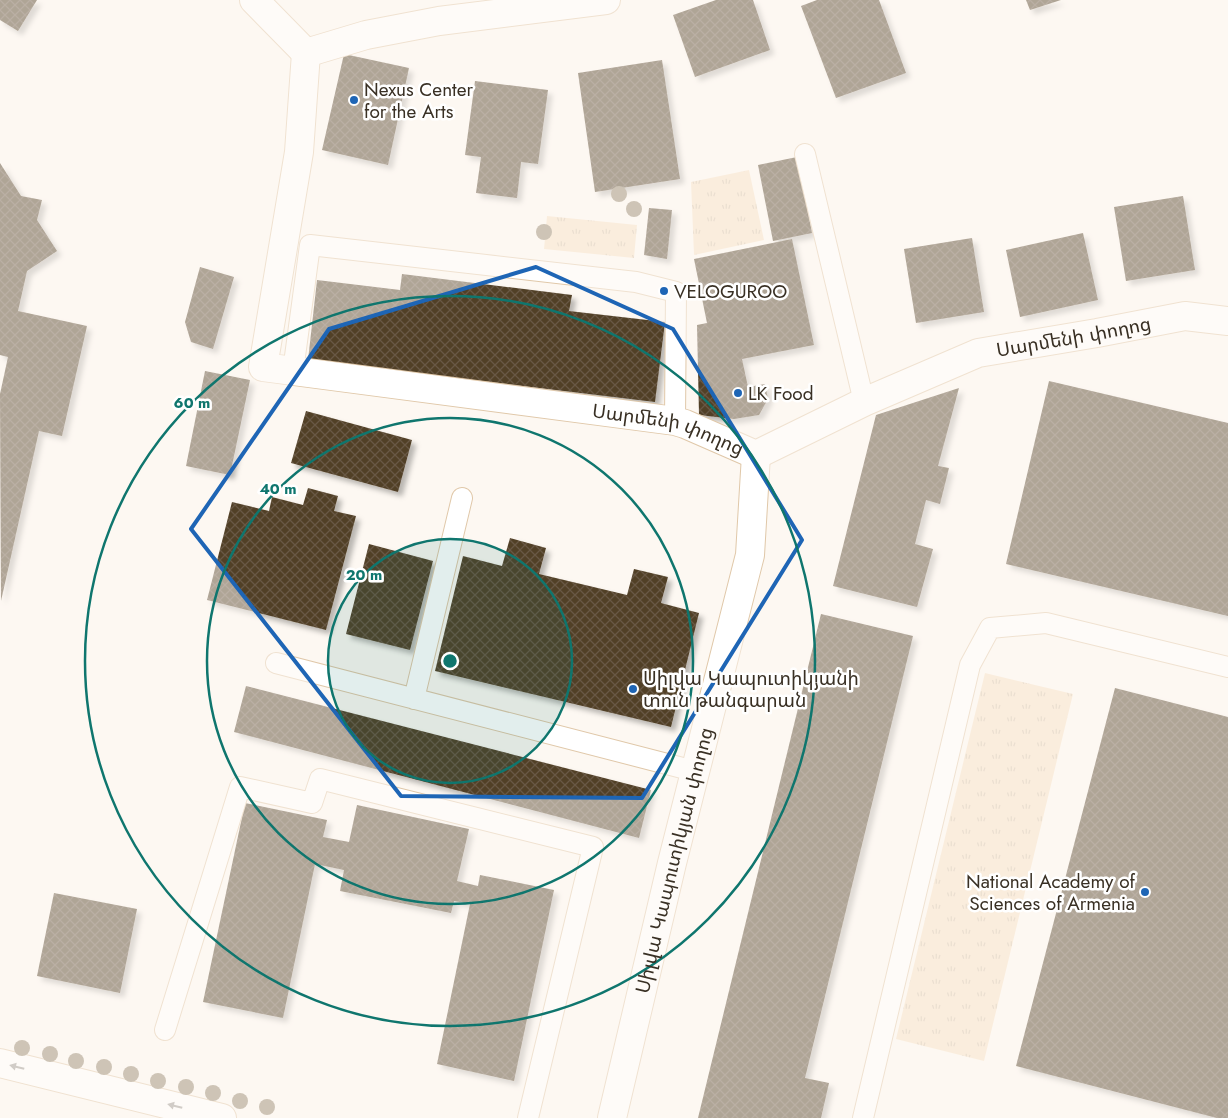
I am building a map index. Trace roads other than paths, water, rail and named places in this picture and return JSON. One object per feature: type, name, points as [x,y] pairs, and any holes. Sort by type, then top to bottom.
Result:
[{"type":"street","points":[[254,0],[306,53],[366,35],[438,21],[606,0]]},
{"type":"street","name":"Սարմենի փողոց","points":[[306,53],[299,152],[263,367],[675,422],[685,424],[756,455],[864,402],[978,353],[1185,316],[1228,321]]},
{"type":"street","name":"Սիլվա Կապուտիկյան փողոց","points":[[612,1118],[694,771],[750,555],[756,455]]},
{"type":"street","points":[[0,1063],[222,1118]]},
{"type":"lane","points":[[805,154],[864,402]]},
{"type":"lane","points":[[293,370],[310,245],[636,282],[676,292],[675,422]]},
{"type":"lane","points":[[414,699],[462,498]]},
{"type":"lane","points":[[863,1118],[970,665],[990,628],[1046,623],[1228,668]]},
{"type":"lane","points":[[276,663],[694,771]]},
{"type":"lane","points":[[165,1030],[240,787],[312,803],[320,779],[593,847],[528,1118]]},
{"type":"place","name":"Nexus Center for the Arts","points":[[354,100]]},
{"type":"place","name":"VELOGUROO","points":[[664,291]]},
{"type":"place","name":"LK Food","points":[[738,393]]},
{"type":"place","name":"Սիլվա Կապուտիկյանի տուն թանգարան","points":[[633,689]]},
{"type":"place","name":"National Academy of Sciences of Armenia","points":[[1145,892]]}]
